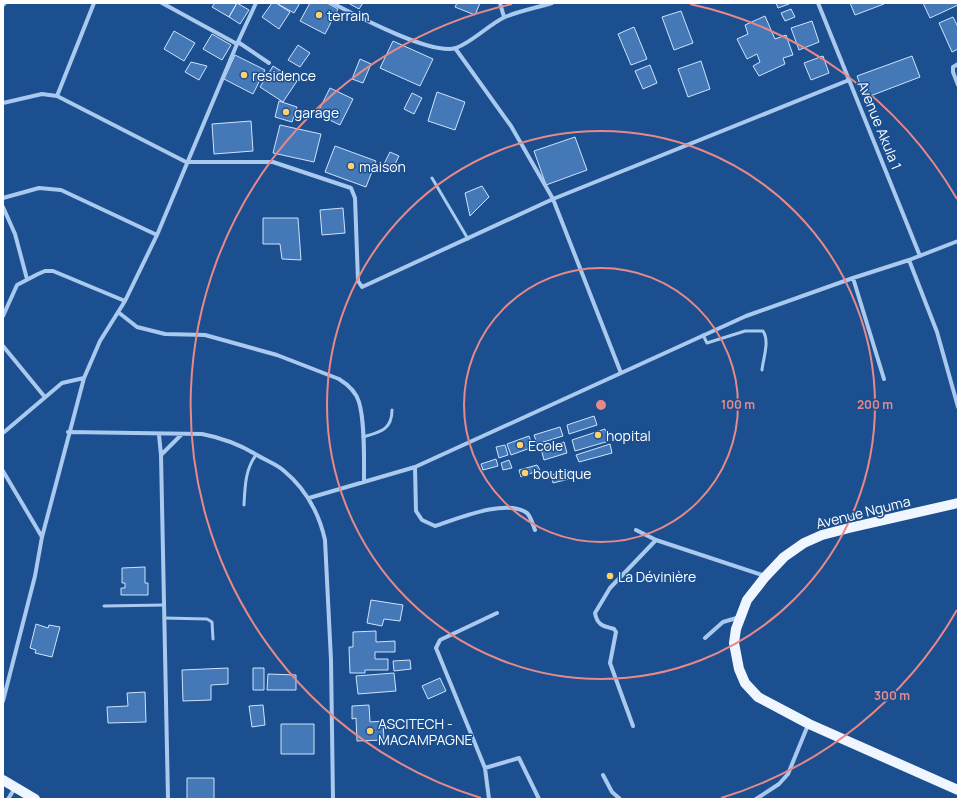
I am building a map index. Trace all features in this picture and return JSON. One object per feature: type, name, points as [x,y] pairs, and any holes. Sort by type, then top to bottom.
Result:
[{"type":"main road","name":"Avenue Nguma","points":[[958,503],[822,535],[804,542],[784,557],[765,577],[747,600],[736,629],[734,643],[739,669],[745,683],[758,697],[809,724],[958,790]]},
{"type":"main road","points":[[3,780],[16,788],[23,796],[35,799]]},
{"type":"street","points":[[57,96],[94,3]]},
{"type":"street","points":[[162,3],[237,43],[269,63]]},
{"type":"street","points":[[3,701],[35,576],[42,537],[68,432],[84,378],[100,342],[124,301],[157,235],[186,162],[237,43],[256,3]]},
{"type":"street","points":[[332,3],[377,26],[439,48],[455,48],[476,37],[504,17],[552,3]]},
{"type":"street","points":[[500,3],[504,17]]},
{"type":"street","name":"Avenue Akula 1","points":[[818,3],[920,256]]},
{"type":"street","points":[[455,48],[511,126],[553,199],[621,373]]},
{"type":"street","points":[[958,64],[953,67],[953,72],[958,85]]},
{"type":"street","points":[[3,103],[42,94],[57,96],[186,162],[272,162],[351,188],[355,198],[358,281],[362,287],[553,199],[849,80]]},
{"type":"street","points":[[3,198],[39,188],[61,190],[157,235]]},
{"type":"street","points":[[3,207],[15,234],[27,279]]},
{"type":"street","points":[[309,498],[415,467],[746,316],[909,260],[958,241]]},
{"type":"street","points":[[909,260],[937,332],[958,407]]},
{"type":"street","points":[[3,316],[17,285],[45,271],[53,271],[124,301]]},
{"type":"street","points":[[853,278],[884,379]]},
{"type":"street","points":[[118,312],[137,327],[165,334],[204,335],[277,355],[339,379],[354,392],[359,402],[363,437],[364,481]]},
{"type":"street","points":[[3,346],[44,396]]},
{"type":"street","points":[[3,433],[44,396],[62,383],[84,378]]},
{"type":"street","points":[[68,432],[158,435],[202,434],[220,438],[242,446],[282,469],[309,498],[323,529],[325,540],[331,660],[333,799]]},
{"type":"street","points":[[161,455],[182,434]]},
{"type":"street","points":[[158,435],[161,455],[168,799]]},
{"type":"street","points":[[415,467],[416,511],[422,520],[435,526],[499,507],[525,512],[535,530]]},
{"type":"street","points":[[3,471],[42,537]]},
{"type":"street","points":[[636,530],[656,540],[765,577]]},
{"type":"street","points":[[633,726],[610,663],[616,632],[614,629],[601,625],[596,621],[595,613],[610,588],[656,540]]},
{"type":"street","points":[[489,799],[485,768],[436,648],[440,640],[497,613]]},
{"type":"street","points":[[705,638],[723,622],[740,618]]},
{"type":"street","points":[[756,799],[779,784],[788,774],[809,724]]},
{"type":"street","points":[[485,768],[519,758],[539,799]]},
{"type":"street","points":[[603,775],[610,788],[620,799]]},
{"type":"street","points":[[8,799],[16,788]]},
{"type":"lane","points":[[432,178],[468,239]]},
{"type":"lane","points":[[702,335],[707,343],[745,331],[763,331],[766,342],[762,370]]},
{"type":"lane","points":[[363,437],[380,433],[386,428],[392,419],[392,410]]},
{"type":"lane","points":[[244,505],[245,481],[249,465],[256,455]]},
{"type":"lane","points":[[104,606],[164,605]]},
{"type":"lane","points":[[164,618],[207,619],[212,622],[213,639]]},
{"type":"building","points":[[215,3],[237,3],[229,17],[212,7]]},
{"type":"building","points":[[237,3],[249,10],[240,24],[229,17]]},
{"type":"building","points":[[272,3],[276,3],[290,12],[279,29],[262,17]]},
{"type":"building","points":[[276,3],[300,3],[294,13]]},
{"type":"building","name":"terrain","points":[[310,3],[327,3],[338,9],[325,34],[300,21]]},
{"type":"building","points":[[348,3],[363,3],[359,9]]},
{"type":"building","points":[[457,3],[480,3],[475,15],[455,7]]},
{"type":"building","points":[[776,3],[789,3],[789,4],[778,8]]},
{"type":"building","points":[[850,3],[883,3],[884,4],[855,15]]},
{"type":"building","points":[[923,3],[958,3],[958,5],[930,18]]},
{"type":"building","points":[[791,9],[795,17],[785,21],[781,13]]},
{"type":"building","points":[[681,11],[693,43],[674,50],[662,17]]},
{"type":"building","points":[[765,16],[775,39],[786,35],[793,55],[783,58],[785,64],[759,76],[753,66],[760,62],[757,54],[747,59],[737,39],[748,34],[745,25]]},
{"type":"building","points":[[953,17],[958,27],[958,49],[952,52],[939,23]]},
{"type":"building","points":[[812,21],[819,42],[799,50],[791,28]]},
{"type":"building","points":[[634,27],[647,59],[631,65],[618,34]]},
{"type":"building","points":[[174,31],[195,43],[184,61],[164,49]]},
{"type":"building","points":[[212,34],[231,45],[222,60],[203,49]]},
{"type":"building","points":[[393,41],[433,59],[420,86],[380,68]]},
{"type":"building","points":[[298,45],[310,53],[300,67],[288,60]]},
{"type":"building","name":"residence","points":[[235,55],[265,70],[253,94],[224,79]]},
{"type":"building","points":[[823,56],[829,73],[811,80],[804,63]]},
{"type":"building","points":[[912,56],[920,77],[865,98],[857,76]]},
{"type":"building","points":[[360,59],[371,64],[363,83],[352,79]]},
{"type":"building","points":[[701,61],[710,89],[688,97],[678,69]]},
{"type":"building","points":[[191,62],[207,66],[199,80],[185,72]]},
{"type":"building","points":[[650,65],[657,83],[643,89],[635,71]]},
{"type":"building","points":[[273,66],[297,81],[283,102],[260,87]]},
{"type":"building","name":"maison","points":[[330,88],[353,99],[340,125],[317,114]]},
{"type":"building","points":[[437,92],[465,102],[455,130],[428,121]]},
{"type":"building","points":[[412,93],[422,98],[414,114],[404,109]]},
{"type":"building","name":"garage","points":[[279,101],[297,107],[292,122],[275,117]]},
{"type":"building","points":[[251,121],[253,151],[214,154],[212,124]]},
{"type":"building","points":[[280,125],[321,134],[314,162],[273,153]]},
{"type":"building","points":[[575,137],[587,170],[546,185],[534,151]]},
{"type":"building","name":"maison","points":[[335,146],[376,161],[366,187],[325,172]]},
{"type":"building","points":[[390,152],[399,156],[391,172],[382,168]]},
{"type":"building","points":[[482,186],[489,197],[470,216],[465,193]]},
{"type":"building","name":"maison","points":[[343,208],[345,233],[322,235],[320,210]]},
{"type":"building","points":[[263,218],[298,218],[301,260],[282,259],[280,244],[263,244]]},
{"type":"building","points":[[594,416],[597,425],[569,434],[567,425]]},
{"type":"building","points":[[560,427],[563,436],[537,444],[534,435]]},
{"type":"building","name":"hopital","points":[[605,429],[609,441],[575,451],[572,440]]},
{"type":"building","name":"Ecole","points":[[529,436],[533,447],[511,455],[507,444]]},
{"type":"building","points":[[564,442],[567,453],[544,460],[541,449]]},
{"type":"building","points":[[610,444],[612,453],[579,462],[576,455]]},
{"type":"building","points":[[505,445],[508,455],[499,458],[496,447]]},
{"type":"building","points":[[496,459],[498,466],[483,470],[481,464]]},
{"type":"building","name":"boutique","points":[[509,460],[512,468],[503,470],[501,463]]},
{"type":"building","name":"boutique","points":[[537,465],[540,470],[521,477],[519,470]]},
{"type":"building","points":[[571,470],[573,478],[553,483],[551,475]]},
{"type":"building","points":[[145,567],[145,583],[148,583],[148,595],[121,595],[121,588],[125,588],[125,583],[122,583],[122,568]]},
{"type":"building","points":[[371,600],[403,605],[400,621],[384,619],[382,626],[367,623]]},
{"type":"building","points":[[36,624],[48,628],[49,625],[60,627],[52,657],[35,653],[36,650],[30,648]]},
{"type":"building","points":[[376,631],[376,642],[395,641],[395,652],[375,652],[375,659],[388,659],[388,670],[365,670],[365,673],[350,673],[349,647],[353,647],[353,632]]},
{"type":"building","points":[[410,660],[411,669],[394,671],[393,661]]},
{"type":"building","points":[[228,668],[228,684],[211,685],[211,700],[183,701],[182,670]]},
{"type":"building","points":[[253,668],[264,668],[264,690],[253,690]]},
{"type":"building","points":[[394,673],[396,691],[358,694],[356,676]]},
{"type":"building","points":[[268,674],[296,675],[296,690],[267,690]]},
{"type":"building","points":[[440,678],[446,691],[428,699],[422,686]]},
{"type":"building","points":[[145,692],[146,722],[108,723],[107,707],[128,706],[127,693]]},
{"type":"building","points":[[263,705],[265,725],[252,727],[249,706]]},
{"type":"building","name":"ASCITECH - MACAMPAGNE","points":[[369,705],[370,722],[383,721],[384,740],[357,741],[356,718],[352,719],[352,706]]},
{"type":"building","points":[[281,724],[314,724],[314,754],[281,754]]},
{"type":"building","points":[[187,778],[214,778],[214,799],[187,799]]},
{"type":"place","name":"terrain","points":[[319,15]]},
{"type":"place","name":"residence","points":[[244,75]]},
{"type":"place","name":"garage","points":[[286,112]]},
{"type":"place","name":"maison","points":[[351,166]]},
{"type":"place","name":"hopital","points":[[598,435]]},
{"type":"place","name":"Ecole","points":[[520,445]]},
{"type":"place","name":"boutique","points":[[525,473]]},
{"type":"place","name":"La Dévinière","points":[[610,576]]},
{"type":"place","name":"ASCITECH - MACAMPAGNE","points":[[370,731]]}]
